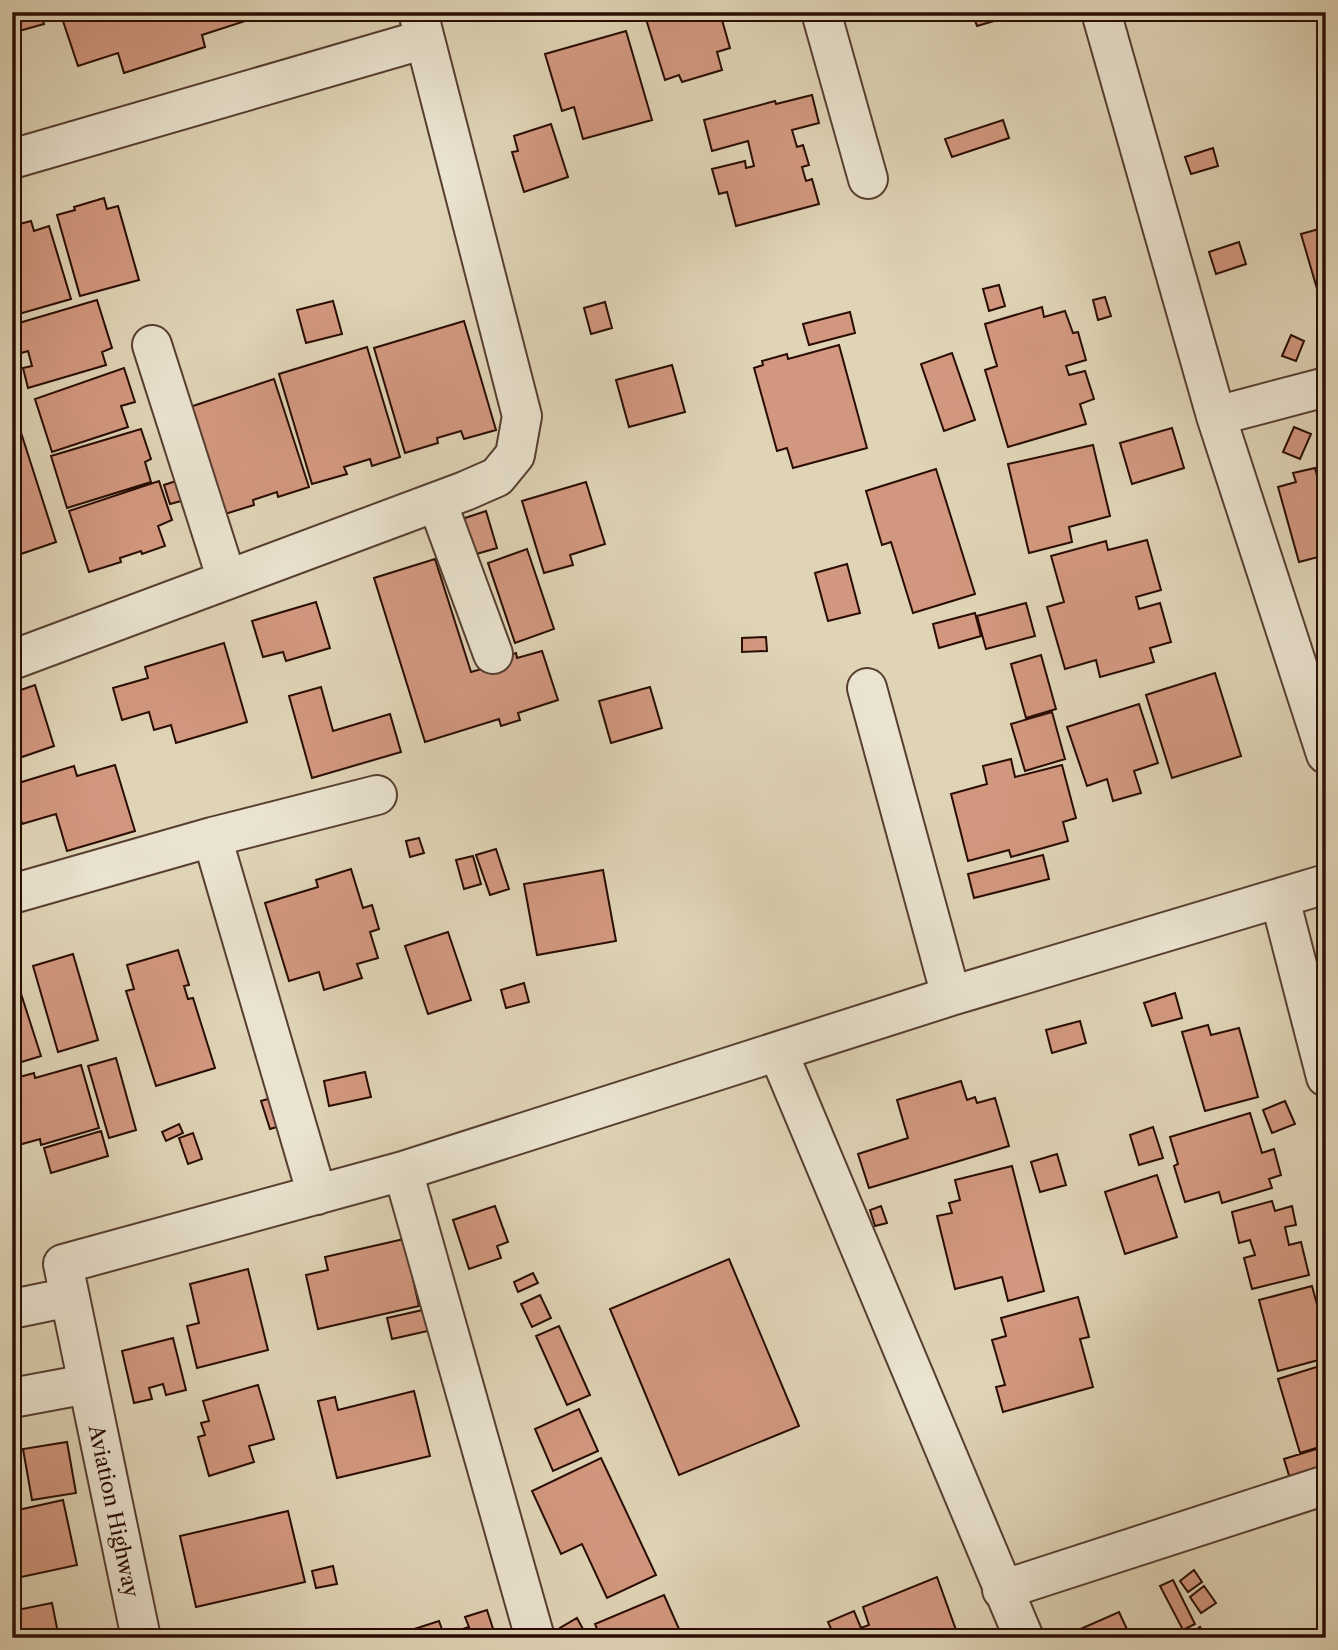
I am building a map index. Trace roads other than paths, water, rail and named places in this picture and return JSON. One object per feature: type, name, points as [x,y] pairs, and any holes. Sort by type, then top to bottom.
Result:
[{"type":"street","points":[[821,12],[868,179]]},
{"type":"street","points":[[1101,12],[1216,416],[1326,754]]},
{"type":"street","points":[[12,159],[421,26],[522,416],[515,455],[497,477],[437,502],[12,660]]},
{"type":"street","points":[[152,345],[227,580]]},
{"type":"street","points":[[1216,416],[1326,387]]},
{"type":"street","points":[[437,502],[493,654]]},
{"type":"street","points":[[867,688],[951,996]]},
{"type":"street","points":[[12,894],[212,837],[377,795]]},
{"type":"street","points":[[212,837],[317,1195]]},
{"type":"street","points":[[12,1309],[67,1280],[317,1195],[403,1171],[951,996],[1326,884]]},
{"type":"street","points":[[1280,899],[1326,1077]]},
{"type":"street","points":[[778,1052],[1024,1638]]},
{"type":"street","points":[[403,1171],[535,1638]]},
{"type":"street","name":"Aviation Highway","points":[[67,1280],[141,1638]]},
{"type":"street","points":[[12,1398],[87,1384]]},
{"type":"street","points":[[1002,1590],[1326,1485]]}]
